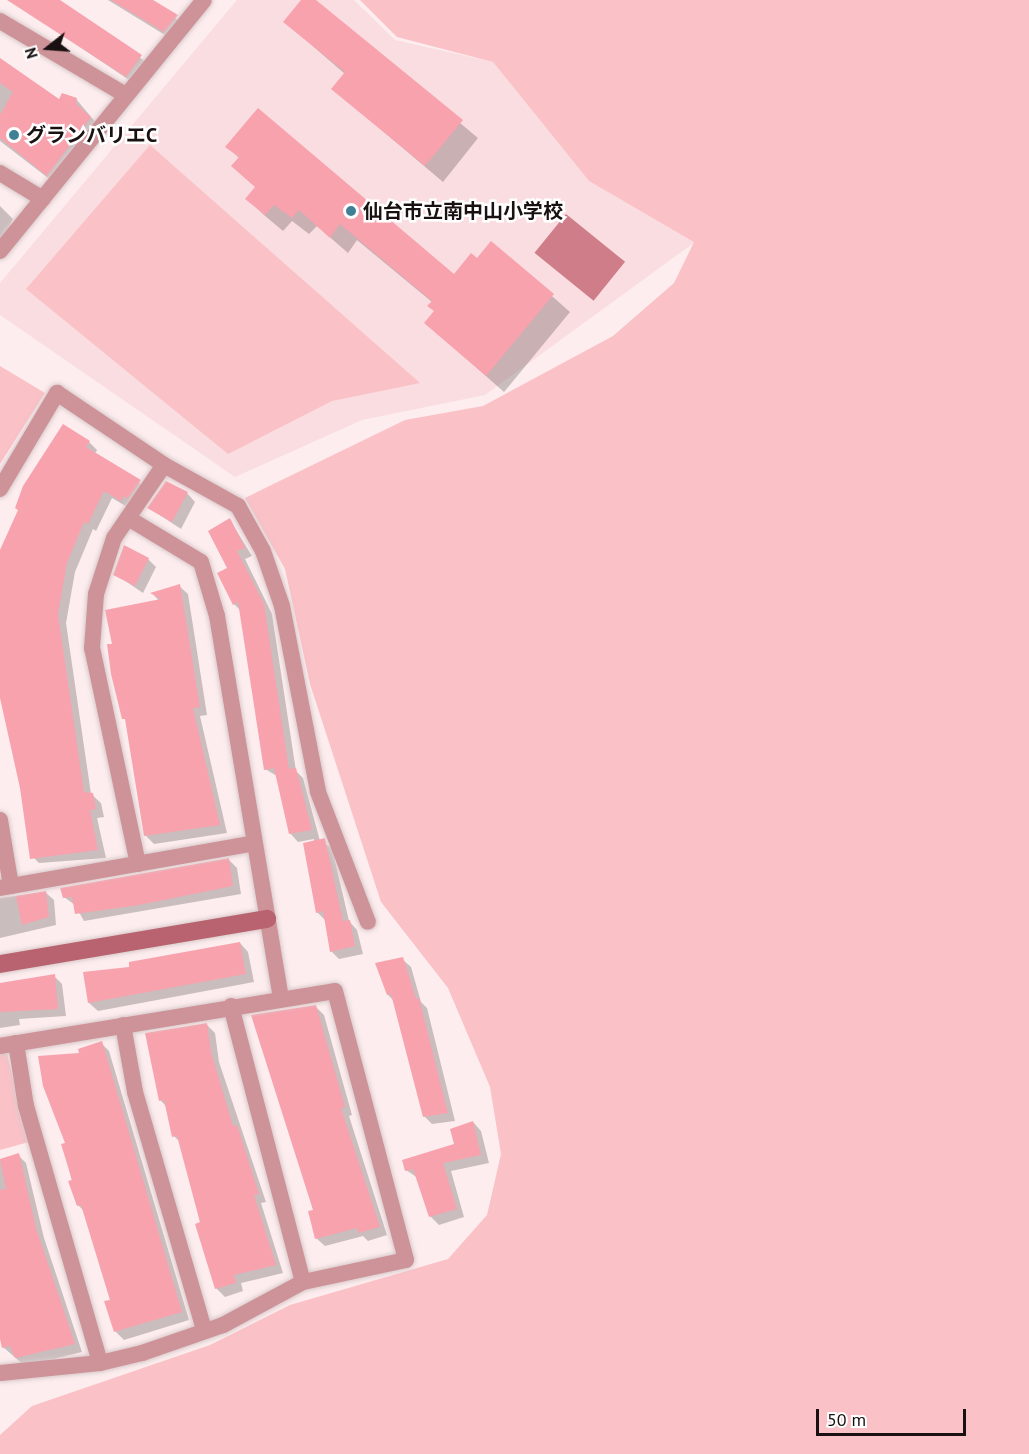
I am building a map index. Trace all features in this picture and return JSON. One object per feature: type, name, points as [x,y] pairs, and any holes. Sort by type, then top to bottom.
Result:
[{"type":"street","points":[[0,251],[124,94],[204,0]]},
{"type":"street","points":[[0,21],[124,94]]},
{"type":"street","points":[[0,172],[43,199]]},
{"type":"street","points":[[0,489],[57,393],[164,465],[238,506],[263,551],[282,606],[318,792],[368,922]]},
{"type":"street","points":[[138,864],[92,648],[96,594],[114,538],[164,465]]},
{"type":"street","points":[[128,518],[201,562],[217,616],[281,997]]},
{"type":"street","points":[[0,820],[5,887],[254,843]]},
{"type":"street","points":[[0,964],[267,919]]},
{"type":"street","points":[[0,1373],[100,1363],[142,1353],[223,1325],[303,1282],[406,1260],[335,991],[281,997],[8,1045],[100,1363]]},
{"type":"street","points":[[231,1006],[303,1282]]},
{"type":"street","points":[[123,1025],[135,1092],[204,1330]]},
{"type":"shaded area","name":"仙台市立南中山小学校","points":[[237,0],[354,0],[395,40],[493,62],[589,181],[695,242],[485,395],[362,420],[235,477],[0,315],[0,283]]},
{"type":"shaded area","points":[[360,0],[1029,0],[1029,1454],[0,1454],[0,1435],[32,1406],[210,1345],[290,1305],[448,1259],[487,1215],[501,1154],[490,1087],[448,988],[381,902],[310,684],[285,569],[245,498],[405,420],[483,406],[613,336],[674,283],[694,242],[589,181],[493,62],[397,37]]},
{"type":"shaded area","points":[[150,145],[420,383],[332,401],[228,454],[26,289]]},
{"type":"shaded area","points":[[566,214],[625,262],[594,301],[535,253]]},
{"type":"shaded area","points":[[0,366],[45,393],[0,464]]},
{"type":"shaded area","points":[[0,1051],[7,1054],[29,1142],[0,1150]]},
{"type":"building","points":[[7,0],[60,0],[142,55],[126,77]]},
{"type":"building","points":[[111,0],[153,0],[178,15],[164,32]]},
{"type":"building","points":[[301,0],[316,0],[463,120],[425,166],[331,89],[345,72],[283,22]]},
{"type":"building","points":[[0,58],[59,99],[62,93],[77,98],[76,104],[91,117],[47,176],[0,138],[0,115],[13,92],[0,83]]},
{"type":"building","points":[[258,108],[454,274],[471,253],[477,258],[491,241],[554,294],[486,376],[424,323],[434,311],[427,306],[432,301],[340,224],[330,238],[299,210],[292,218],[274,205],[265,215],[245,199],[255,187],[231,166],[239,157],[225,147]]},
{"type":"building","points":[[63,424],[90,441],[86,447],[141,480],[128,499],[124,496],[121,501],[104,491],[88,524],[84,522],[67,563],[58,614],[84,792],[93,793],[96,809],[90,810],[98,850],[30,859],[20,788],[0,698],[0,550],[18,510],[15,508],[23,486]]},
{"type":"building","points":[[166,481],[188,492],[172,522],[147,508]]},
{"type":"building","points":[[230,518],[245,548],[237,551],[264,604],[289,769],[296,768],[312,830],[289,834],[274,768],[264,770],[238,602],[233,605],[217,573],[227,568],[208,531]]},
{"type":"building","points":[[124,545],[149,558],[135,586],[113,575]]},
{"type":"building","points":[[180,584],[200,707],[193,708],[220,825],[144,836],[125,719],[122,719],[111,674],[107,644],[112,644],[105,610],[161,599],[150,593]]},
{"type":"building","points":[[325,838],[343,921],[350,920],[355,946],[330,952],[323,911],[316,913],[303,843]]},
{"type":"building","points":[[229,858],[233,886],[139,905],[75,914],[72,897],[63,898],[60,888]]},
{"type":"building","points":[[46,891],[49,917],[22,925],[16,896]]},
{"type":"building","points":[[240,942],[246,974],[88,1003],[83,972],[129,967],[129,962]]},
{"type":"building","points":[[403,957],[416,999],[419,998],[448,1113],[423,1117],[391,994],[387,995],[375,963]]},
{"type":"building","points":[[55,974],[58,1009],[0,1012],[0,983]]},
{"type":"building","points":[[316,1005],[345,1107],[341,1108],[380,1227],[358,1233],[357,1228],[315,1239],[308,1211],[313,1210],[251,1015]]},
{"type":"building","points":[[207,1023],[211,1052],[233,1126],[237,1125],[259,1194],[254,1195],[276,1265],[234,1275],[236,1283],[215,1289],[195,1224],[200,1222],[177,1136],[172,1137],[164,1100],[159,1101],[145,1033]]},
{"type":"building","points":[[102,1041],[182,1312],[114,1332],[104,1301],[110,1300],[81,1205],[77,1206],[68,1181],[72,1180],[61,1144],[65,1143],[43,1086],[38,1056],[79,1053],[78,1049]]},
{"type":"building","points":[[473,1121],[481,1155],[443,1163],[457,1209],[429,1217],[413,1169],[405,1171],[402,1160],[454,1144],[450,1129]]},
{"type":"building","points":[[19,1153],[36,1228],[75,1344],[15,1358],[10,1346],[2,1348],[0,1339],[0,1190],[6,1189],[0,1159]]},
{"type":"place","name":"グランバリエC","points":[[14,135]]},
{"type":"place","name":"仙台市立南中山小学校","points":[[351,211]]}]
